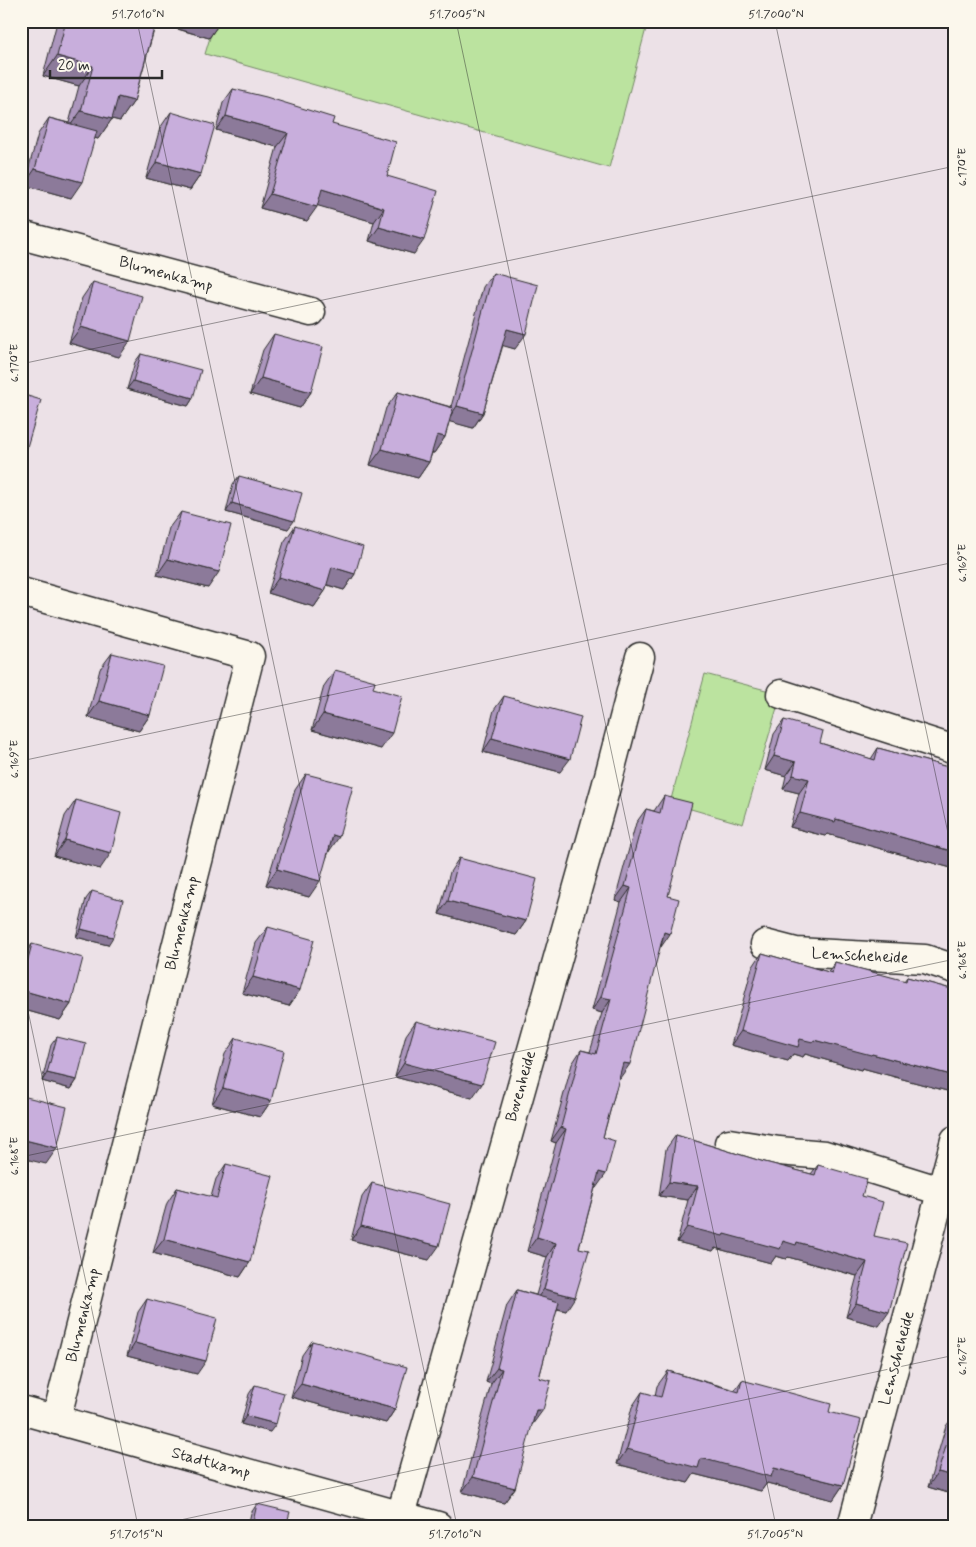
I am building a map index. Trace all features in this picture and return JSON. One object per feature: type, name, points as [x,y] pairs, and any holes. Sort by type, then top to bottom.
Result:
[{"type":"street","name":"Blumenkamp","points":[[21,235],[311,312]]},
{"type":"street","name":"Blumenkamp","points":[[21,592],[250,656],[56,1420]]},
{"type":"street","name":"Bovenheide","points":[[402,1520],[640,658]]},
{"type":"street","points":[[781,694],[955,750]]},
{"type":"street","name":"Lemscheheide","points":[[765,944],[796,952],[925,959],[955,968]]},
{"type":"street","name":"Lemscheheide","points":[[852,1526],[955,1140]]},
{"type":"street","points":[[729,1143],[779,1151],[825,1155],[941,1191]]},
{"type":"street","name":"Stadtkamp","points":[[21,1410],[402,1520],[438,1526]]},
{"type":"green space","points":[[215,21],[648,21],[609,168],[205,54]]},
{"type":"green space","points":[[705,674],[781,694],[743,824],[670,803]]},
{"type":"building","points":[[66,21],[156,21],[134,101],[118,97],[112,119],[81,111],[93,66],[57,56]]},
{"type":"building","points":[[233,89],[334,118],[332,124],[396,142],[387,176],[438,191],[424,240],[379,227],[384,208],[322,189],[317,207],[270,194],[288,133],[226,116]]},
{"type":"building","points":[[171,112],[215,125],[201,174],[157,162]]},
{"type":"building","points":[[49,118],[97,131],[82,182],[35,169]]},
{"type":"building","points":[[493,273],[538,285],[526,334],[507,329],[483,413],[457,406]]},
{"type":"building","points":[[93,282],[142,296],[130,341],[81,327]]},
{"type":"building","points":[[274,334],[323,347],[311,392],[261,378]]},
{"type":"building","points":[[141,354],[201,370],[193,398],[133,381]]},
{"type":"building","points":[[398,392],[453,408],[445,437],[437,435],[429,462],[382,449]]},
{"type":"building","points":[[21,394],[41,400],[21,467]]},
{"type":"building","points":[[239,476],[302,493],[294,521],[232,503]]},
{"type":"building","points":[[181,512],[231,525],[219,572],[168,559]]},
{"type":"building","points":[[295,526],[363,547],[355,574],[332,567],[325,591],[279,577]]},
{"type":"building","points":[[112,653],[163,666],[150,715],[99,701]]},
{"type":"building","points":[[335,670],[375,681],[373,688],[402,696],[392,733],[323,714]]},
{"type":"building","points":[[504,696],[581,717],[570,759],[492,738]]},
{"type":"building","points":[[784,720],[823,731],[820,743],[875,760],[878,748],[955,769],[955,852],[836,819],[835,822],[800,813],[809,779],[793,775],[796,762],[774,756]]},
{"type":"building","points":[[306,774],[353,786],[339,837],[333,835],[320,881],[277,869]]},
{"type":"building","points":[[664,796],[692,803],[668,896],[679,899],[670,934],[664,932],[630,1064],[623,1063],[603,1137],[615,1141],[606,1174],[599,1172],[579,1248],[589,1250],[575,1297],[544,1289],[556,1243],[537,1237],[566,1129],[561,1127],[581,1050],[596,1054],[611,999],[601,997],[631,888],[625,886],[646,809],[660,813]]},
{"type":"building","points":[[76,800],[121,813],[111,853],[65,840]]},
{"type":"building","points":[[459,858],[537,879],[526,921],[448,901]]},
{"type":"building","points":[[92,891],[123,900],[113,937],[81,929]]},
{"type":"building","points":[[268,927],[314,940],[300,990],[253,977]]},
{"type":"building","points":[[32,944],[83,958],[71,1004],[21,990]]},
{"type":"building","points":[[762,953],[832,973],[835,962],[906,981],[907,977],[955,990],[955,1076],[814,1040],[813,1042],[800,1039],[798,1047],[741,1031]]},
{"type":"building","points":[[416,1021],[495,1042],[482,1084],[404,1063]]},
{"type":"building","points":[[57,1037],[86,1044],[77,1080],[47,1073]]},
{"type":"building","points":[[236,1038],[284,1051],[271,1101],[223,1088]]},
{"type":"building","points":[[22,1096],[67,1107],[57,1148],[21,1139]]},
{"type":"building","points":[[676,1135],[815,1175],[818,1165],[867,1179],[862,1196],[883,1202],[874,1236],[907,1243],[889,1312],[856,1303],[867,1262],[797,1242],[796,1245],[783,1241],[780,1249],[724,1234],[723,1236],[687,1227],[698,1186],[669,1182]]},
{"type":"building","points":[[226,1164],[273,1176],[250,1262],[164,1239],[177,1188],[217,1198]]},
{"type":"building","points":[[372,1183],[450,1204],[439,1246],[361,1226]]},
{"type":"building","points":[[21,1254],[28,1255],[21,1280]]},
{"type":"building","points":[[517,1290],[559,1302],[539,1378],[551,1381],[543,1410],[536,1410],[515,1488],[473,1477],[502,1369],[497,1368]]},
{"type":"building","points":[[147,1299],[217,1318],[206,1361],[135,1343]]},
{"type":"building","points":[[312,1341],[407,1367],[395,1409],[301,1384]]},
{"type":"building","points":[[668,1371],[739,1392],[742,1380],[831,1404],[829,1412],[861,1420],[843,1485],[774,1468],[771,1477],[701,1458],[698,1468],[627,1449],[642,1392],[661,1397]]},
{"type":"building","points":[[255,1385],[284,1393],[276,1424],[246,1416]]},
{"type":"building","points":[[955,1417],[955,1476],[938,1472]]},
{"type":"building","points":[[257,1504],[290,1512],[286,1526],[252,1526]]}]
